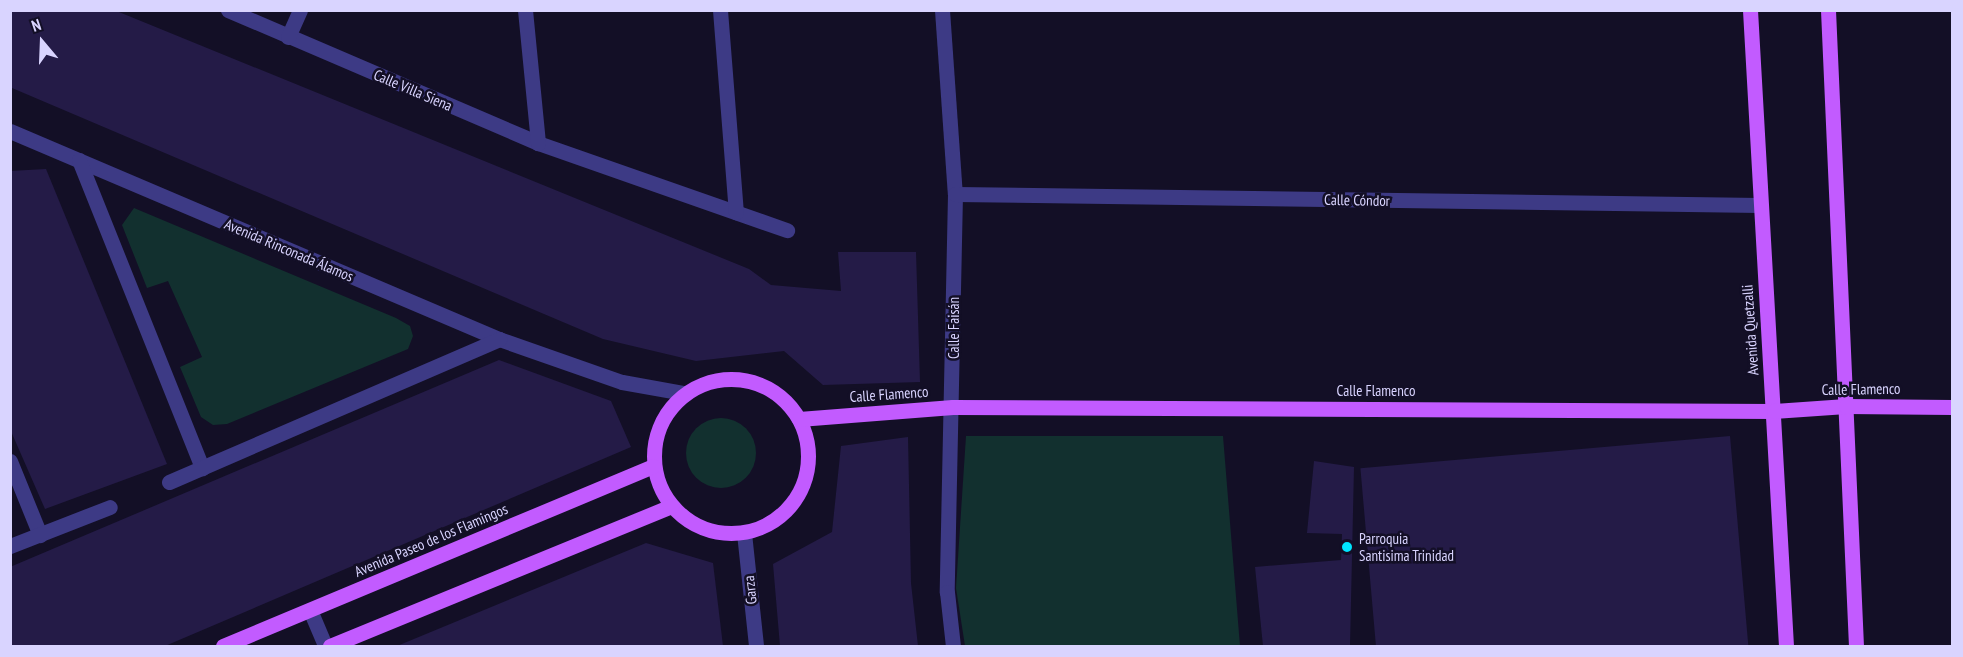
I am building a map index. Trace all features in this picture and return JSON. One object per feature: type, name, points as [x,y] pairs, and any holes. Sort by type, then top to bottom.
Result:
[{"type":"main road","name":"Avenida Quetzalli","points":[[1750,10],[1786,646]]},
{"type":"main road","points":[[1827,10],[1856,646]]},
{"type":"main road","points":[[735,378],[768,389],[783,398],[799,419],[808,442],[808,466],[801,490],[787,510],[767,525],[744,533],[717,533],[692,524],[670,506],[659,488],[653,466],[654,439],[665,414],[684,393],[708,382],[735,378]]},
{"type":"main road","name":"Calle Flamenco","points":[[799,419],[953,407],[1774,411],[1846,406],[1953,407]]},
{"type":"main road","name":"Avenida Paseo de los Flamingos","points":[[223,646],[653,466]]},
{"type":"main road","points":[[330,646],[670,506]]},
{"type":"street","name":"Calle Villa Siena","points":[[228,10],[538,143],[787,230]]},
{"type":"street","points":[[288,37],[300,10]]},
{"type":"street","points":[[525,10],[538,143]]},
{"type":"street","points":[[720,10],[736,212]]},
{"type":"street","name":"Calle Faisán","points":[[942,10],[955,194],[953,407],[947,592],[953,646]]},
{"type":"street","name":"Avenida Rinconada Álamos","points":[[10,131],[499,339],[622,382],[684,393]]},
{"type":"street","points":[[79,160],[202,468]]},
{"type":"street","name":"Calle Cóndor","points":[[955,194],[1760,206]]},
{"type":"street","points":[[169,482],[499,339]]},
{"type":"street","points":[[10,461],[40,535]]},
{"type":"street","points":[[10,546],[110,507]]},
{"type":"street","name":"Garza","points":[[744,533],[756,646]]},
{"type":"street","points":[[310,610],[325,646]]},
{"type":"green space","points":[[134,208],[396,318],[410,326],[413,336],[408,349],[227,424],[213,425],[201,417],[180,367],[202,357],[168,281],[147,288],[122,225]]},
{"type":"green space","points":[[721,418],[734,421],[746,428],[753,440],[756,453],[753,466],[746,478],[734,485],[721,488],[708,485],[696,478],[689,466],[686,453],[689,440],[696,428],[708,421]]},
{"type":"green space","points":[[966,436],[1223,436],[1240,646],[965,646],[956,588]]},
{"type":"building","points":[[10,10],[114,10],[749,269],[771,285],[841,291],[838,252],[916,252],[920,382],[823,385],[784,351],[696,361],[603,339],[12,88]]},
{"type":"building","points":[[46,169],[167,464],[45,509],[10,429],[10,171]]},
{"type":"building","points":[[499,360],[611,401],[631,447],[165,646],[10,646],[10,567]]},
{"type":"building","points":[[1730,436],[1748,646],[1376,646],[1360,468]]},
{"type":"building","points":[[908,437],[911,583],[918,646],[780,646],[773,564],[832,532],[841,446]]},
{"type":"building","name":"Parroquia Santisima Trinidad","points":[[1314,461],[1354,467],[1350,646],[1263,646],[1255,567],[1341,560],[1342,534],[1307,533]]},
{"type":"building","points":[[646,543],[713,563],[723,646],[397,646]]},
{"type":"place","name":"Parroquia Santisima Trinidad","points":[[1347,547]]}]
